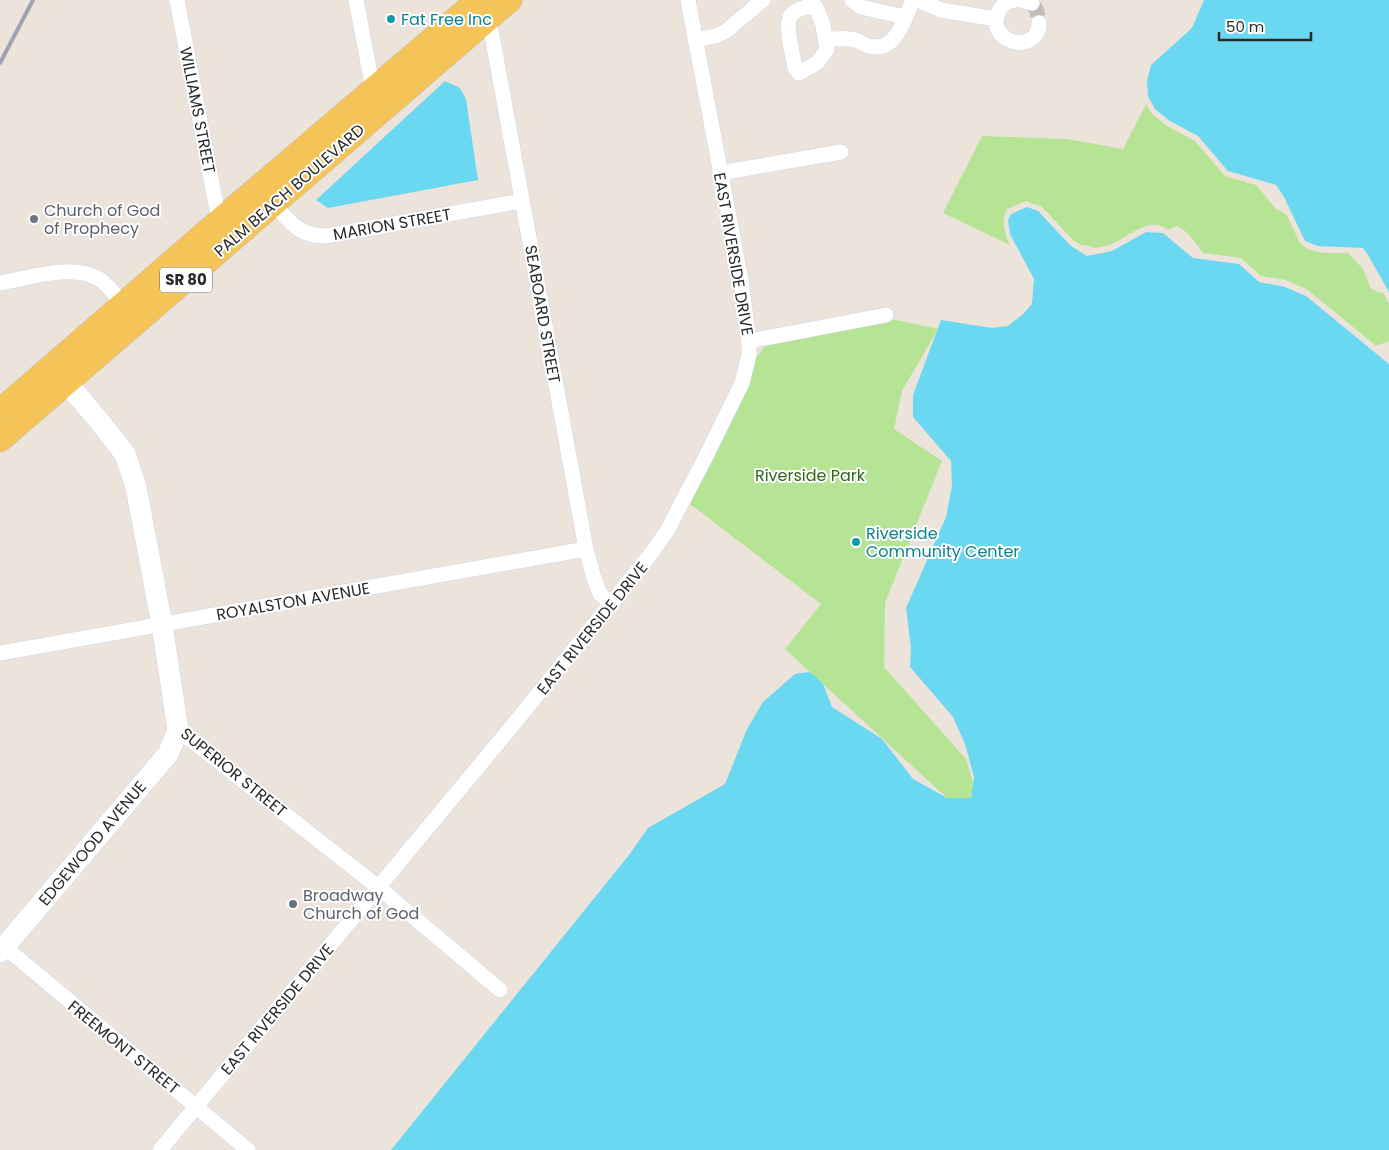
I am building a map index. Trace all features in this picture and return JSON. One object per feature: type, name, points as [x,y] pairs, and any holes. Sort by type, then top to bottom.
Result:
[{"type":"main road","name":"PALM BEACH BOULEVARD","points":[[0,440],[123,305],[218,221],[373,89],[483,9],[510,0]]},
{"type":"main road","name":"PALM BEACH BOULEVARD","points":[[0,412],[60,374],[273,203],[355,132],[483,9]]},
{"type":"main road","points":[[355,132],[373,100],[373,89]]},
{"type":"street","name":"WILLIAMS STREET","points":[[177,0],[218,221]]},
{"type":"street","points":[[356,0],[373,89]]},
{"type":"street","name":"EAST RIVERSIDE DRIVE","points":[[160,1150],[571,654],[656,547],[685,497],[742,383],[749,355],[749,341],[741,280],[688,0]]},
{"type":"street","points":[[695,40],[716,36],[726,31],[763,0]]},
{"type":"street","points":[[852,0],[861,7],[905,17]]},
{"type":"street","points":[[826,40],[846,38],[867,46],[880,48],[890,44],[896,37],[913,0]]},
{"type":"street","points":[[918,0],[941,10],[996,19]]},
{"type":"street","points":[[1015,0],[1004,5],[999,10],[996,19],[998,31],[1003,37],[1016,43],[1023,42],[1036,34],[1039,23]]},
{"type":"street","name":"SEABOARD STREET","points":[[483,9],[522,201],[586,549],[600,594],[611,603]]},
{"type":"street","points":[[720,173],[840,152]]},
{"type":"street","name":"MARION STREET","points":[[273,203],[295,227],[311,236],[326,236],[522,201]]},
{"type":"street","points":[[0,283],[69,271],[86,273],[101,280],[123,305]]},
{"type":"street","points":[[749,341],[886,315]]},
{"type":"street","name":"SUPERIOR STREET","points":[[60,374],[125,454],[132,472],[143,519],[162,625],[178,730],[378,887],[500,990]]},
{"type":"street","name":"ROYALSTON AVENUE","points":[[0,653],[586,549]]},
{"type":"street","name":"EDGEWOOD AVENUE","points":[[1,947],[168,754],[178,730]]},
{"type":"street","name":"FREEMONT STREET","points":[[1,947],[248,1150]]},
{"type":"green space","points":[[1146,104],[1152,114],[1167,126],[1195,141],[1225,176],[1256,185],[1276,209],[1286,214],[1300,243],[1305,247],[1322,252],[1348,253],[1363,269],[1371,289],[1384,294],[1389,304],[1389,341],[1376,346],[1308,290],[1286,280],[1261,276],[1241,258],[1203,253],[1188,234],[1177,226],[1168,230],[1161,226],[1146,226],[1109,245],[1093,248],[1074,241],[1042,207],[1026,201],[1007,209],[1005,214],[1004,227],[1010,245],[943,213],[982,136],[1067,139],[1123,149]]},
{"type":"green space","name":"Riverside Park","points":[[887,318],[938,329],[902,391],[894,429],[942,461],[885,603],[884,667],[966,759],[973,782],[971,798],[947,798],[785,649],[821,604],[690,504],[748,386],[755,360],[765,345]]},
{"type":"water","points":[[1204,0],[1389,0],[1389,292],[1363,248],[1318,246],[1305,241],[1283,195],[1276,185],[1228,171],[1198,136],[1170,121],[1155,109],[1148,96],[1147,81],[1151,65],[1192,28]]},
{"type":"water","points":[[445,81],[460,88],[466,99],[478,180],[328,208],[316,200]]},
{"type":"water","points":[[1027,207],[1038,211],[1071,246],[1087,256],[1112,251],[1146,232],[1163,233],[1193,258],[1239,264],[1259,282],[1285,287],[1306,296],[1389,364],[1389,1150],[391,1150],[629,855],[648,828],[725,784],[747,729],[763,702],[795,674],[809,672],[814,675],[823,684],[832,707],[882,739],[913,779],[947,798],[971,798],[974,777],[965,744],[953,717],[910,667],[911,648],[906,608],[946,517],[952,486],[951,461],[913,417],[913,395],[941,320],[992,328],[1008,326],[1032,304],[1034,279],[1010,234],[1008,220],[1011,214]]},
{"type":"tunnel","points":[[1032,3],[1037,11],[1039,23]]},
{"type":"railway","points":[[0,63],[33,0]]},
{"type":"place","name":"Fat Free Inc","points":[[391,19]]},
{"type":"place","name":"Church of God of Prophecy","points":[[34,219]]},
{"type":"place","name":"Riverside Community Center","points":[[856,542]]},
{"type":"place","name":"Broadway Church of God","points":[[293,904]]}]
